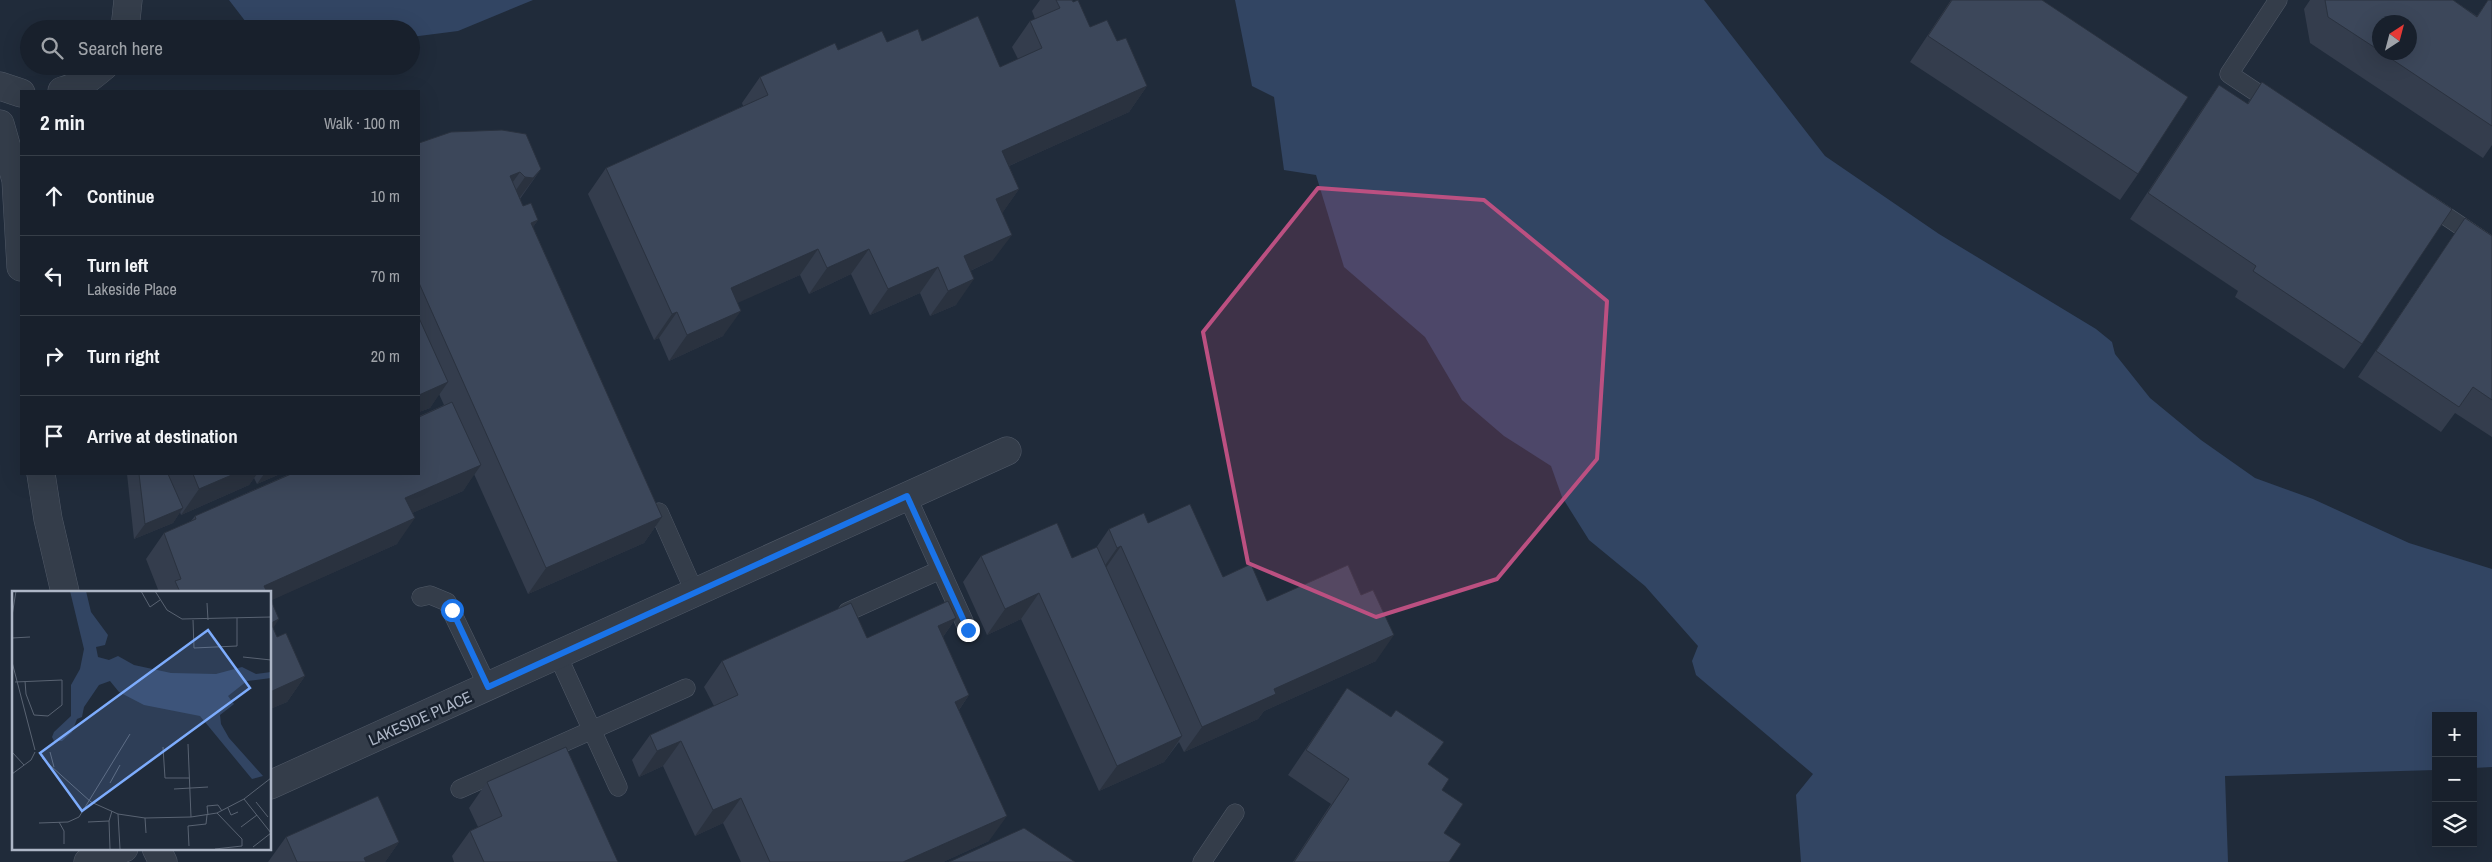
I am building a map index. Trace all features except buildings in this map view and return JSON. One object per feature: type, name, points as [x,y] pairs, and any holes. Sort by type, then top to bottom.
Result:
[{"type":"street","points":[[126,20],[128,0]]},
{"type":"street","points":[[64,90],[94,75]]},
{"type":"street","points":[[91,90],[100,75]]},
{"type":"street","points":[[0,86],[20,94]]},
{"type":"street","points":[[0,124],[16,180],[20,250]]},
{"type":"street","name":"LAKESIDE PLACE","points":[[271,785],[1007,451]]},
{"type":"street","points":[[41,475],[48,519],[65,591]]},
{"type":"street","points":[[88,862],[119,850]]},
{"type":"street","points":[[157,850],[162,862]]},
{"type":"lane","points":[[2278,0],[2230,74],[2287,112]]},
{"type":"lane","points":[[2410,193],[2492,247]]},
{"type":"lane","points":[[907,496],[968,630]]},
{"type":"lane","points":[[659,512],[695,593]]},
{"type":"lane","points":[[847,612],[940,570]]},
{"type":"lane","points":[[421,597],[430,595],[447,602],[488,687]]},
{"type":"lane","points":[[558,656],[618,787]]},
{"type":"lane","points":[[460,790],[686,688]]},
{"type":"lane","points":[[1202,862],[1235,813]]},
{"type":"highlighted area","points":[[1318,188],[1484,200],[1607,301],[1597,459],[1497,579],[1376,617],[1248,563],[1203,332]]},
{"type":"water","points":[[229,0],[533,0],[458,31],[420,36],[420,20],[244,20]]},
{"type":"water","points":[[1235,0],[1704,0],[1825,156],[1939,234],[2096,329],[2112,342],[2115,354],[2150,398],[2201,440],[2255,478],[2313,499],[2409,543],[2492,569],[2492,767],[2477,768],[2477,712],[2432,712],[2432,770],[2225,776],[2228,862],[1801,862],[1796,795],[1813,774],[1696,675],[1692,661],[1698,646],[1645,586],[1589,540],[1562,497],[1551,466],[1504,436],[1462,400],[1425,337],[1344,267],[1316,175],[1284,170],[1274,97],[1252,86]]},
{"type":"route","points":[[452,610],[488,687],[907,496],[968,630]]}]
